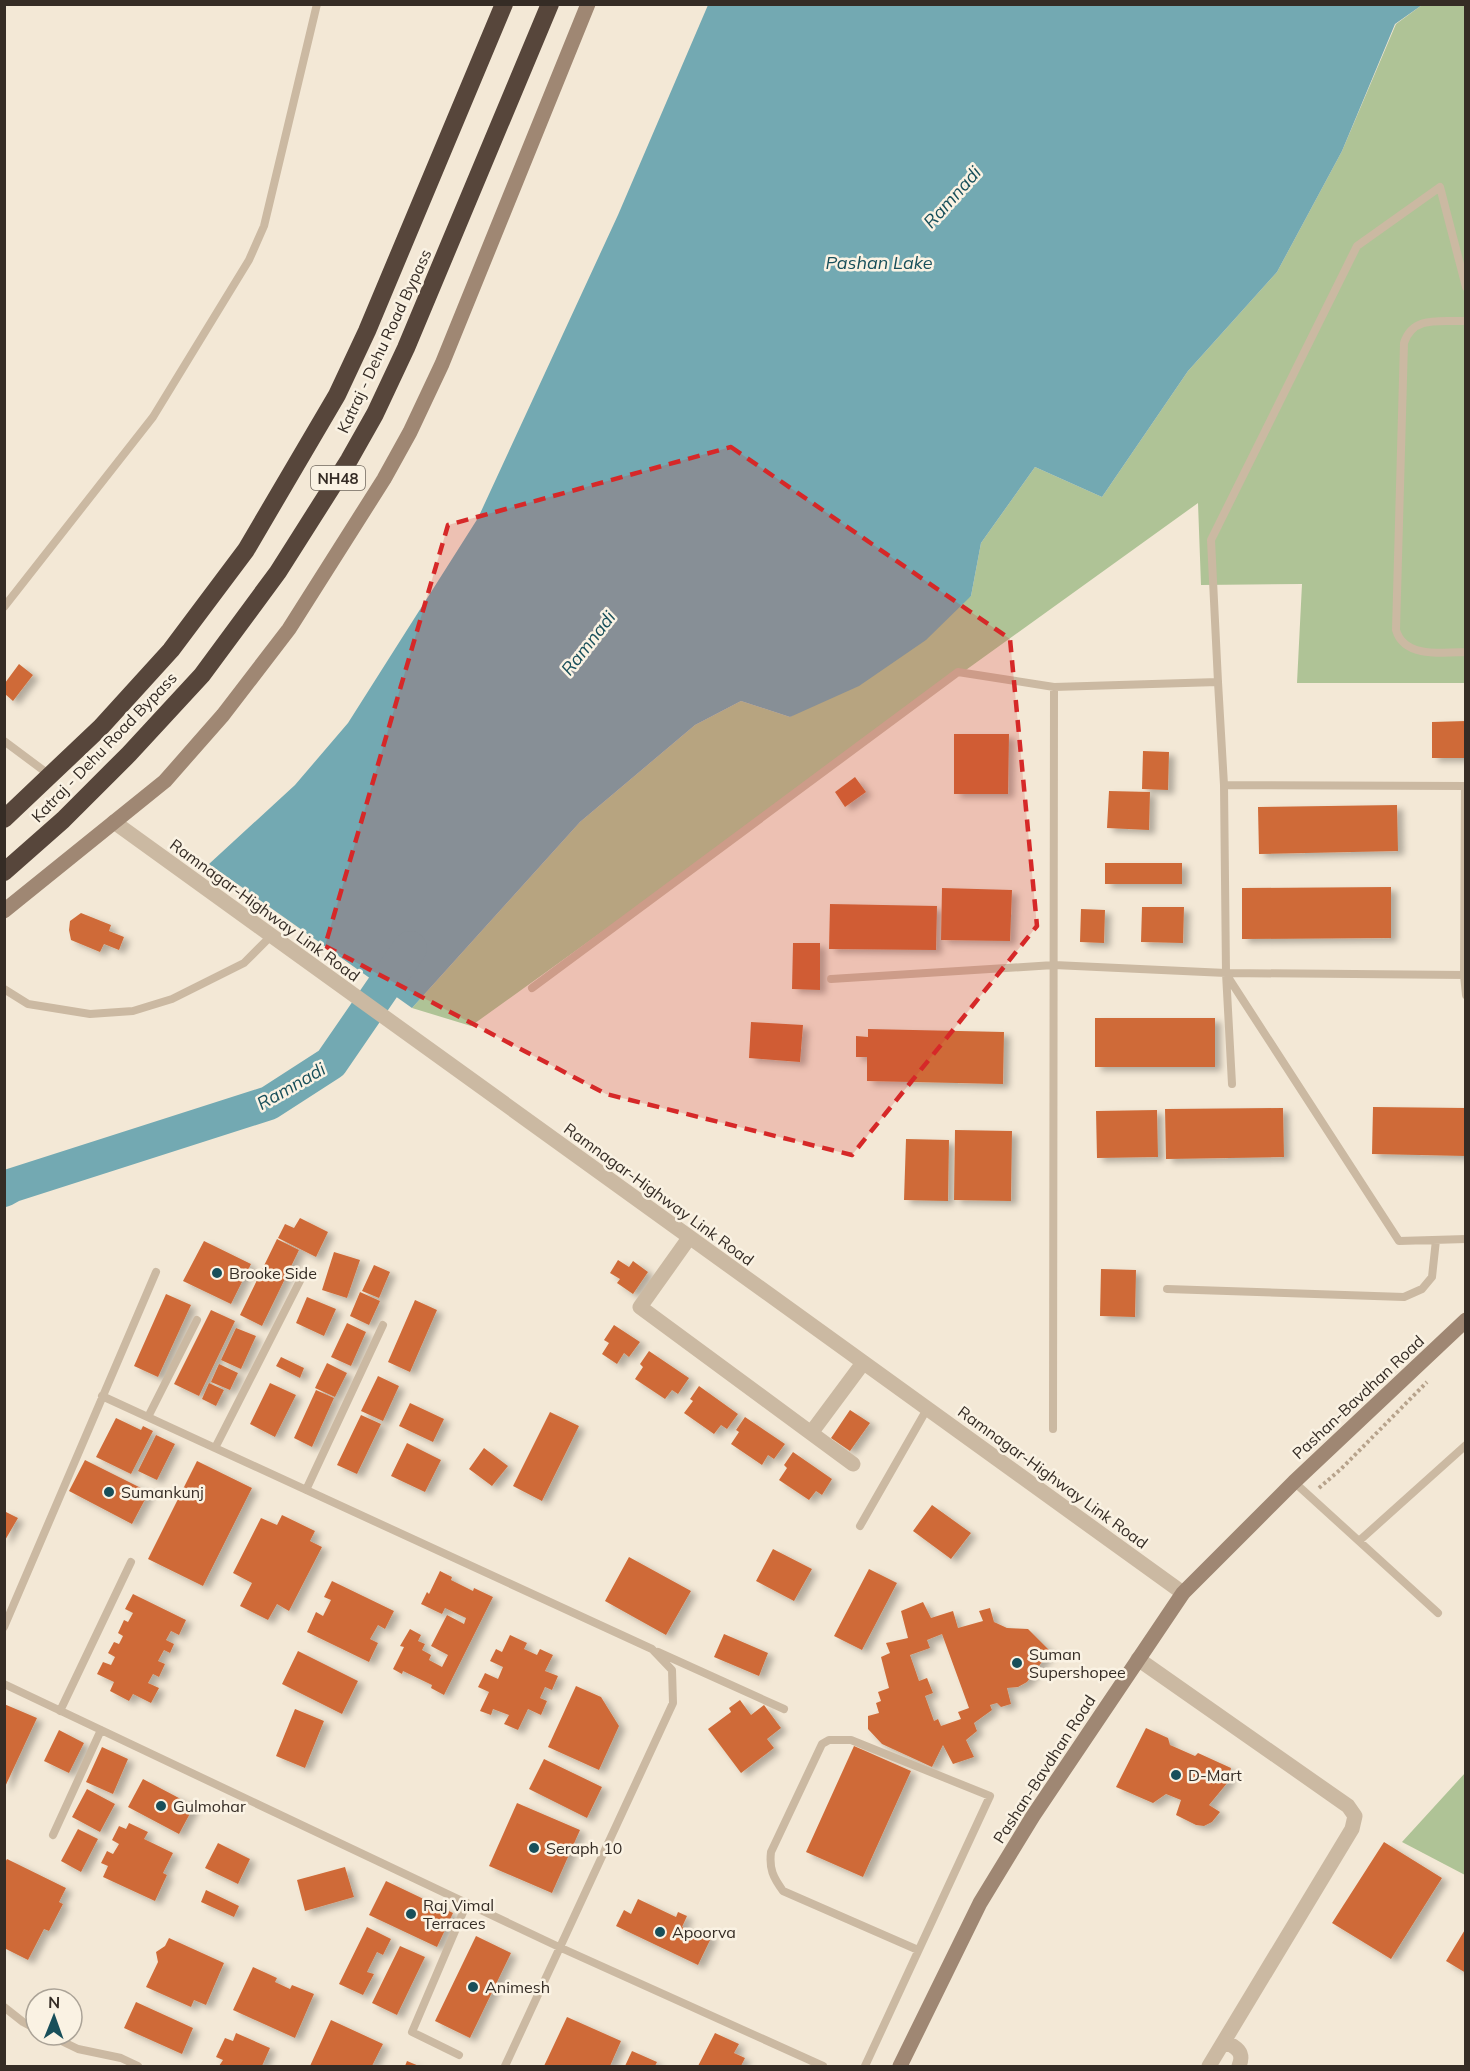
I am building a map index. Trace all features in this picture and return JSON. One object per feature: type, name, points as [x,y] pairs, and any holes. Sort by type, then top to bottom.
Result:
[{"type":"highway","name":"Katraj - Dehu Road Bypass","points":[[4,819],[101,728],[171,650],[246,550],[338,395],[504,4]]},
{"type":"highway","name":"Katraj - Dehu Road Bypass","points":[[4,872],[63,820],[129,754],[202,675],[279,572],[375,414],[406,348],[550,4]]},
{"type":"street","points":[[4,911],[165,781],[223,715],[289,629],[384,479],[410,432],[442,364],[588,4]]},
{"type":"street","name":"Ramnagar-Highway Link Road","points":[[114,822],[270,937],[1183,1593]]},
{"type":"street","points":[[689,1238],[640,1307],[853,1464]]},
{"type":"street","name":"Pashan-Bavdhan Road","points":[[900,2067],[980,1903],[1033,1816],[1183,1593],[1294,1482],[1466,1320]]},
{"type":"street","points":[[811,1433],[863,1363]]},
{"type":"street","points":[[1138,1659],[1348,1806],[1355,1816],[1352,1829],[1209,2067]]},
{"type":"street","points":[[1224,2041],[1237,2048],[1240,2053],[1242,2059],[1239,2067]]},
{"type":"lane","points":[[4,607],[153,417],[249,260],[264,226],[317,4]]},
{"type":"lane","points":[[1232,1084],[1226,973],[1224,785],[1211,540],[1357,246],[1440,188],[1466,286]]},
{"type":"lane","points":[[1466,321],[1423,323],[1413,327],[1407,333],[1404,343],[1396,630],[1398,638],[1405,645],[1418,650],[1438,653],[1466,652]]},
{"type":"lane","points":[[532,988],[958,672],[1054,687],[1218,681]]},
{"type":"lane","points":[[1053,1429],[1054,687]]},
{"type":"lane","points":[[4,741],[51,776]]},
{"type":"lane","points":[[1224,785],[1465,786],[1466,994]]},
{"type":"lane","points":[[4,989],[28,1004],[90,1014],[133,1011],[172,999],[244,963],[270,937]]},
{"type":"lane","points":[[831,979],[1054,965],[1226,973],[1465,975]]},
{"type":"lane","points":[[1226,973],[1399,1240],[1466,1239]]},
{"type":"lane","points":[[1167,1289],[1404,1297],[1422,1289],[1432,1277],[1436,1240]]},
{"type":"lane","points":[[4,1626],[156,1272]]},
{"type":"lane","points":[[215,1448],[304,1274]]},
{"type":"lane","points":[[148,1418],[197,1320]]},
{"type":"lane","points":[[306,1490],[383,1325]]},
{"type":"lane","points":[[102,1396],[784,1709]]},
{"type":"lane","points":[[860,1527],[927,1409]]},
{"type":"lane","points":[[1359,1541],[1466,1445]]},
{"type":"lane","points":[[1294,1482],[1438,1613]]},
{"type":"lane","points":[[60,1711],[131,1562]]},
{"type":"lane","points":[[505,2067],[673,1703],[672,1670],[652,1649]]},
{"type":"lane","points":[[4,1684],[559,1947],[823,2067]]},
{"type":"lane","points":[[53,1835],[101,1730]]},
{"type":"lane","points":[[865,2067],[990,1796],[851,1740],[829,1740],[822,1744],[771,1852],[769,1866],[774,1879],[783,1891],[918,1950]]},
{"type":"lane","points":[[459,2055],[412,2032],[467,1903]]},
{"type":"lane","points":[[4,2007],[24,2022]]},
{"type":"lane","points":[[74,2047],[121,2058],[138,2067]]},
{"type":"path","points":[[1309,1496],[1341,1469],[1429,1380]]},
{"type":"highlighted area","points":[[731,447],[1010,639],[1037,926],[852,1155],[606,1094],[325,946],[448,525]]},
{"type":"green space","points":[[1422,5],[1465,5],[1465,683],[1297,683],[1302,584],[1201,585],[1198,503],[471,1026],[412,1008],[580,822],[695,725],[741,701],[790,717],[971,596],[981,543],[1035,467],[1102,497],[1188,371],[1277,272],[1342,151],[1396,24]]},
{"type":"green space","points":[[1465,1773],[1465,1875],[1402,1842]]},
{"type":"water","name":"Pashan Lake","points":[[708,5],[1422,5],[1395,24],[1342,151],[1277,272],[1188,371],[1102,497],[1035,467],[981,543],[971,596],[926,640],[859,686],[790,717],[741,701],[695,725],[580,822],[412,1008],[209,864],[295,785],[348,723],[478,518],[618,215]]},
{"type":"building","points":[[19,664],[33,675],[13,701],[5,694],[5,683]]},
{"type":"building","points":[[1466,721],[1466,758],[1432,758],[1432,722]]},
{"type":"building","points":[[954,734],[1009,734],[1008,794],[954,794]]},
{"type":"building","points":[[1143,751],[1169,752],[1168,790],[1142,789]]},
{"type":"building","points":[[855,777],[866,792],[845,807],[835,792]]},
{"type":"building","points":[[1109,791],[1150,792],[1149,830],[1107,828]]},
{"type":"building","points":[[1397,805],[1398,851],[1259,854],[1258,807]]},
{"type":"building","points":[[1105,863],[1182,863],[1182,884],[1105,884]]},
{"type":"building","points":[[1391,887],[1391,938],[1242,939],[1242,888]]},
{"type":"building","points":[[942,888],[1012,890],[1010,941],[941,940]]},
{"type":"building","points":[[830,904],[937,906],[936,950],[829,949]]},
{"type":"building","points":[[1142,907],[1184,907],[1183,943],[1141,942]]},
{"type":"building","points":[[1081,909],[1105,910],[1104,943],[1080,942]]},
{"type":"building","points":[[81,913],[111,925],[109,931],[124,937],[119,950],[104,944],[100,952],[71,940],[70,921]]},
{"type":"building","points":[[793,943],[820,943],[820,990],[792,989]]},
{"type":"building","points":[[1095,1018],[1215,1018],[1215,1067],[1095,1067]]},
{"type":"building","points":[[751,1022],[803,1025],[800,1062],[749,1058]]},
{"type":"building","points":[[868,1029],[1004,1032],[1003,1084],[867,1081],[867,1057],[856,1057],[856,1036],[868,1037]]},
{"type":"building","points":[[1373,1107],[1466,1108],[1466,1156],[1372,1154]]},
{"type":"building","points":[[1283,1108],[1284,1157],[1166,1159],[1165,1109]]},
{"type":"building","points":[[1157,1110],[1158,1157],[1097,1158],[1096,1111]]},
{"type":"building","points":[[955,1130],[1012,1131],[1011,1201],[954,1200]]},
{"type":"building","points":[[906,1139],[949,1140],[948,1201],[904,1200]]},
{"type":"building","points":[[300,1218],[328,1232],[316,1257],[278,1238],[285,1224],[294,1228]]},
{"type":"building","points":[[277,1239],[299,1250],[262,1326],[240,1315]]},
{"type":"building","name":"Brooke Side","points":[[204,1241],[251,1264],[231,1304],[183,1281]]},
{"type":"building","points":[[334,1252],[360,1260],[347,1298],[322,1290]]},
{"type":"building","points":[[618,1260],[629,1267],[633,1261],[648,1272],[633,1294],[617,1283],[620,1279],[610,1273]]},
{"type":"building","points":[[374,1265],[390,1272],[379,1298],[362,1291]]},
{"type":"building","points":[[1101,1269],[1136,1270],[1135,1317],[1100,1316]]},
{"type":"building","points":[[360,1292],[380,1301],[369,1325],[350,1316]]},
{"type":"building","points":[[166,1294],[191,1305],[158,1377],[134,1366]]},
{"type":"building","points":[[307,1297],[336,1309],[324,1336],[296,1323]]},
{"type":"building","points":[[415,1300],[437,1310],[410,1372],[388,1362]]},
{"type":"building","points":[[211,1310],[235,1321],[199,1396],[174,1384]]},
{"type":"building","points":[[347,1323],[366,1332],[351,1366],[331,1357]]},
{"type":"building","points":[[614,1325],[640,1342],[629,1357],[624,1353],[617,1364],[602,1354],[609,1343],[604,1340]]},
{"type":"building","points":[[236,1328],[256,1336],[241,1369],[221,1360]]},
{"type":"building","points":[[649,1351],[689,1378],[678,1394],[672,1390],[665,1399],[635,1379],[643,1367],[640,1364]]},
{"type":"building","points":[[281,1357],[304,1368],[300,1378],[276,1366]]},
{"type":"building","points":[[327,1363],[347,1373],[335,1397],[315,1388]]},
{"type":"building","points":[[219,1364],[238,1373],[230,1390],[211,1382]]},
{"type":"building","points":[[378,1376],[399,1386],[383,1421],[361,1411]]},
{"type":"building","points":[[209,1383],[224,1390],[216,1406],[202,1399]]},
{"type":"building","points":[[270,1383],[296,1395],[275,1437],[250,1424]]},
{"type":"building","points":[[699,1386],[738,1414],[727,1429],[721,1425],[714,1434],[684,1413],[693,1401],[690,1399]]},
{"type":"building","points":[[316,1390],[334,1398],[312,1447],[294,1438]]},
{"type":"building","points":[[410,1403],[444,1419],[433,1442],[399,1426]]},
{"type":"building","points":[[850,1410],[870,1423],[850,1451],[831,1438]]},
{"type":"building","points":[[550,1412],[579,1426],[542,1501],[513,1486]]},
{"type":"building","points":[[361,1415],[381,1424],[357,1474],[337,1465]]},
{"type":"building","points":[[745,1417],[785,1444],[774,1459],[768,1455],[762,1465],[731,1444],[739,1432],[736,1430]]},
{"type":"building","points":[[116,1418],[141,1430],[143,1426],[153,1431],[131,1474],[96,1457]]},
{"type":"building","points":[[156,1435],[175,1444],[157,1480],[138,1471]]},
{"type":"building","points":[[407,1443],[441,1460],[425,1492],[391,1476]]},
{"type":"building","points":[[484,1448],[508,1466],[492,1486],[469,1469]]},
{"type":"building","points":[[793,1452],[832,1479],[822,1495],[816,1491],[809,1500],[779,1480],[787,1468],[784,1465]]},
{"type":"building","name":"Sumankunj","points":[[85,1460],[149,1492],[132,1524],[69,1491]]},
{"type":"building","points":[[197,1461],[252,1488],[203,1586],[148,1559]]},
{"type":"building","points":[[932,1505],[971,1533],[951,1559],[913,1531]]},
{"type":"building","points":[[4,1511],[18,1518],[4,1542]]},
{"type":"building","points":[[282,1515],[315,1531],[310,1541],[322,1547],[289,1611],[277,1604],[268,1620],[240,1606],[252,1583],[233,1573],[261,1518],[277,1525]]},
{"type":"building","points":[[773,1549],[812,1569],[794,1601],[756,1581]]},
{"type":"building","points":[[629,1557],[691,1591],[666,1635],[605,1601]]},
{"type":"building","points":[[869,1569],[897,1583],[862,1650],[834,1636]]},
{"type":"building","points":[[440,1571],[452,1577],[451,1580],[473,1591],[474,1588],[493,1597],[444,1695],[431,1688],[432,1685],[403,1671],[402,1674],[393,1669],[404,1647],[400,1646],[410,1629],[421,1635],[418,1641],[425,1644],[422,1650],[431,1655],[429,1660],[442,1667],[448,1655],[431,1646],[447,1615],[464,1624],[466,1618],[445,1608],[442,1614],[421,1604],[427,1592],[429,1594]]},
{"type":"building","points":[[332,1581],[394,1611],[385,1629],[378,1625],[370,1639],[378,1643],[369,1662],[307,1632],[316,1612],[323,1616],[331,1600],[324,1597]]},
{"type":"building","points":[[133,1594],[186,1620],[179,1635],[171,1631],[166,1640],[174,1644],[170,1653],[164,1650],[158,1661],[165,1664],[159,1677],[153,1674],[148,1683],[159,1688],[151,1703],[133,1694],[129,1701],[110,1691],[114,1682],[97,1674],[103,1662],[111,1665],[115,1657],[108,1653],[114,1642],[119,1644],[123,1636],[118,1633],[124,1620],[128,1622],[133,1613],[125,1609]]},
{"type":"building","points":[[923,1602],[931,1618],[953,1611],[958,1628],[983,1621],[979,1611],[990,1608],[994,1622],[1007,1628],[1028,1629],[1050,1651],[1027,1682],[1018,1687],[1007,1688],[1011,1704],[1001,1707],[997,1703],[990,1705],[992,1710],[974,1723],[977,1731],[966,1740],[974,1757],[953,1764],[943,1745],[932,1767],[882,1744],[868,1729],[868,1716],[879,1713],[876,1703],[881,1701],[878,1692],[889,1688],[881,1657],[890,1653],[886,1643],[908,1638],[901,1611]],"holes":[[[942,1634],[969,1708],[958,1712],[961,1719],[941,1726],[938,1719],[934,1721],[925,1696],[933,1693],[927,1678],[919,1681],[910,1655],[930,1648],[927,1640]]]},
{"type":"building","points":[[724,1634],[768,1653],[759,1676],[714,1657]]},
{"type":"building","points":[[510,1635],[527,1643],[524,1649],[537,1655],[540,1649],[553,1655],[545,1671],[558,1676],[552,1690],[545,1687],[540,1698],[547,1701],[541,1715],[528,1709],[518,1730],[504,1724],[509,1715],[493,1709],[491,1715],[480,1711],[489,1692],[478,1687],[485,1673],[498,1679],[503,1667],[490,1661],[496,1649],[502,1652]]},
{"type":"building","points":[[298,1651],[358,1681],[342,1714],[282,1684]]},
{"type":"building","points":[[576,1686],[601,1697],[619,1726],[599,1770],[548,1747]]},
{"type":"building","points":[[740,1700],[751,1715],[764,1705],[781,1728],[767,1739],[774,1748],[741,1773],[708,1729],[731,1712],[729,1708]]},
{"type":"building","points":[[4,1704],[37,1718],[4,1789]]},
{"type":"building","points":[[295,1709],[324,1721],[305,1768],[276,1756]]},
{"type":"building","name":"D-Mart","points":[[1146,1728],[1168,1738],[1170,1745],[1195,1756],[1198,1753],[1231,1768],[1228,1782],[1209,1805],[1220,1812],[1212,1822],[1204,1826],[1196,1825],[1176,1815],[1181,1800],[1166,1794],[1153,1803],[1116,1787]]},
{"type":"building","points":[[59,1730],[84,1743],[69,1773],[44,1761]]},
{"type":"building","points":[[854,1746],[911,1771],[863,1877],[806,1852]]},
{"type":"building","points":[[102,1747],[128,1759],[113,1794],[86,1782]]},
{"type":"building","points":[[544,1759],[602,1787],[587,1818],[529,1789]]},
{"type":"building","name":"Gulmohar","points":[[143,1779],[194,1806],[179,1834],[128,1807]]},
{"type":"building","points":[[87,1789],[115,1804],[100,1832],[72,1817]]},
{"type":"building","name":"Seraph 10","points":[[517,1803],[580,1830],[552,1893],[489,1866]]},
{"type":"building","points":[[129,1823],[148,1832],[144,1839],[173,1853],[163,1873],[167,1875],[155,1901],[103,1877],[108,1866],[101,1863],[107,1851],[113,1854],[119,1844],[112,1840],[119,1826],[126,1829]]},
{"type":"building","points":[[78,1829],[98,1839],[81,1872],[61,1861]]},
{"type":"building","points":[[1384,1842],[1442,1878],[1391,1959],[1332,1923]]},
{"type":"building","points":[[218,1843],[250,1859],[238,1884],[205,1868]]},
{"type":"building","points":[[7,1859],[66,1888],[59,1902],[63,1904],[49,1931],[44,1929],[28,1960],[4,1948],[4,1864]]},
{"type":"building","points":[[345,1867],[354,1897],[305,1911],[297,1880]]},
{"type":"building","name":"Raj Vimal Terraces","points":[[386,1881],[453,1913],[437,1947],[369,1915]]},
{"type":"building","points":[[206,1890],[239,1906],[234,1917],[201,1902]]},
{"type":"building","name":"Apoorva","points":[[638,1899],[676,1917],[678,1912],[687,1916],[682,1927],[696,1934],[698,1930],[712,1936],[698,1965],[616,1926],[624,1910],[631,1914]]},
{"type":"building","points":[[367,1927],[391,1939],[383,1955],[377,1952],[367,1972],[374,1974],[363,1995],[339,1984]]},
{"type":"building","points":[[1466,1928],[1466,1973],[1446,1961]]},
{"type":"building","name":"Animesh","points":[[476,1936],[511,1953],[470,2038],[435,2021]]},
{"type":"building","points":[[169,1938],[224,1963],[206,2005],[194,2000],[191,2007],[146,1987],[158,1962],[156,1952],[165,1946]]},
{"type":"building","points":[[400,1946],[425,1957],[397,2015],[372,2003]]},
{"type":"building","points":[[253,1967],[277,1978],[275,1982],[290,1989],[292,1985],[314,1994],[295,2038],[233,2010]]},
{"type":"building","points":[[136,2002],[193,2028],[182,2054],[124,2028]]},
{"type":"building","points":[[567,2017],[621,2041],[610,2066],[544,2066]]},
{"type":"building","points":[[331,2020],[383,2044],[372,2066],[310,2066]]},
{"type":"building","points":[[236,2033],[270,2048],[262,2066],[219,2066],[223,2060],[216,2057],[225,2038],[233,2041]]},
{"type":"building","points":[[715,2033],[739,2044],[734,2053],[745,2058],[741,2066],[698,2066]]},
{"type":"building","points":[[632,2051],[657,2062],[655,2066],[625,2066]]},
{"type":"building","points":[[407,2061],[419,2066],[405,2066]]},
{"type":"waterway","name":"Ramnadi","points":[[4,1190],[13,1185],[269,1103],[331,1063],[410,948]]},
{"type":"place","name":"Brooke Side","points":[[217,1273]]},
{"type":"place","name":"Sumankunj","points":[[109,1492]]},
{"type":"place","name":"Suman Supershopee","points":[[1017,1663]]},
{"type":"place","name":"D-Mart","points":[[1176,1775]]},
{"type":"place","name":"Gulmohar","points":[[161,1806]]},
{"type":"place","name":"Seraph 10","points":[[534,1848]]},
{"type":"place","name":"Raj Vimal Terraces","points":[[411,1914]]},
{"type":"place","name":"Apoorva","points":[[660,1932]]},
{"type":"place","name":"Animesh","points":[[473,1987]]}]
